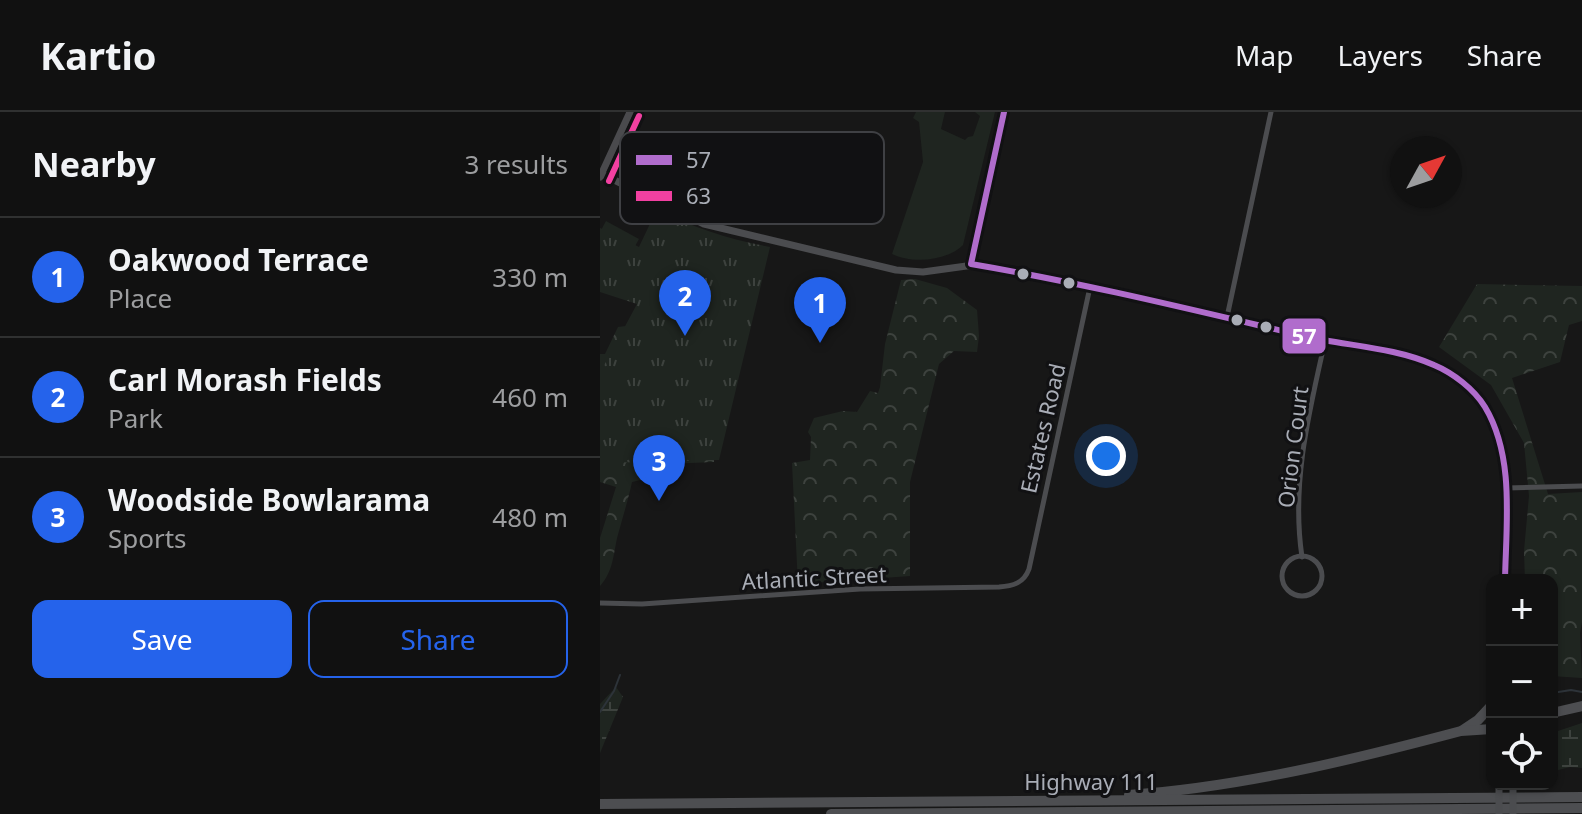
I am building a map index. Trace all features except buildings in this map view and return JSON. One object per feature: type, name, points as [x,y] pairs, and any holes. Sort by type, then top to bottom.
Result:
[{"type":"highway","points":[[1558,712],[1582,706]]},
{"type":"highway","points":[[1461,731],[1486,711]]},
{"type":"highway","points":[[1044,801],[1058,797],[1170,792],[1232,783],[1461,731],[1486,729]]},
{"type":"highway","name":"Highway 111","points":[[600,804],[1582,797]]},
{"type":"highway","name":"Highway 111","points":[[831,814],[1582,808]]},
{"type":"highway","points":[[967,813],[985,814]]},
{"type":"main road","points":[[621,132],[630,112]]},
{"type":"main road","points":[[601,175],[620,134]]},
{"type":"street","points":[[971,264],[1004,112]]},
{"type":"street","points":[[1227,317],[1271,112]]},
{"type":"street","points":[[601,175],[620,184]]},
{"type":"street","points":[[709,224],[905,272],[971,264],[998,267],[1325,341],[1420,359],[1450,373],[1464,384],[1484,406],[1497,433],[1505,488],[1505,574]]},
{"type":"street","name":"Estates Road","points":[[1026,576],[1090,287]]},
{"type":"street","name":"Orion Court","points":[[1302,557],[1298,534],[1299,476],[1325,341]]},
{"type":"street","points":[[1505,488],[1582,486]]},
{"type":"street","name":"Orion Court","points":[[1296,557],[1302,557],[1314,561],[1321,575],[1317,589],[1305,596],[1290,592],[1282,580],[1285,565],[1296,557]]},
{"type":"street","name":"Atlantic Street","points":[[600,603],[642,604],[860,589],[1005,587],[1018,583],[1026,576]]},
{"type":"street","points":[[1499,790],[1499,814]]},
{"type":"street","points":[[1513,790],[1513,814]]},
{"type":"green space","points":[[916,112],[945,112],[941,129],[965,140],[973,136],[980,116],[975,112],[995,112],[963,245],[948,255],[919,260],[892,254],[923,162],[919,122],[913,118]]},
{"type":"green space","points":[[606,221],[639,239],[621,272],[600,232]]},
{"type":"green space","points":[[650,224],[690,224],[770,247],[719,460],[600,463],[600,373],[637,304],[600,292],[600,228],[639,247]]},
{"type":"green space","points":[[915,279],[947,288],[977,310],[979,336],[977,352],[954,351],[939,364],[910,482],[910,576],[798,584],[792,463],[810,460],[811,437],[808,432],[814,418],[843,411],[857,412],[870,391],[878,393],[885,344],[901,280]]},
{"type":"green space","points":[[1477,284],[1582,286],[1582,321],[1569,325],[1560,362],[1512,378],[1548,494],[1582,492],[1582,678],[1558,676],[1558,574],[1525,574],[1529,496],[1524,443],[1491,385],[1439,347]]},
{"type":"green space","points":[[626,326],[714,453],[714,462],[665,464],[670,473],[632,482],[612,564],[600,586],[600,538],[616,487],[600,482],[600,354],[605,354],[618,327]]},
{"type":"green space","points":[[616,687],[623,697],[600,753],[600,704]]},
{"type":"green space","points":[[1582,723],[1582,768],[1558,770],[1558,731]]},
{"type":"waterway","points":[[600,712],[620,675]]},
{"type":"waterway","points":[[1558,692],[1582,692]]},
{"type":"transit line","name":"57","points":[[1004,112],[971,264],[1386,351],[1419,359],[1448,372],[1469,388],[1485,407],[1501,447],[1507,491],[1505,574]]},
{"type":"transit line","name":"63","points":[[632,132],[639,116]]},
{"type":"transit line","name":"63","points":[[609,181],[620,157]]},
{"type":"place","name":"Carl Morash Fields","points":[[685,336]]},
{"type":"place","name":"Oakwood Terrace","points":[[820,343]]},
{"type":"place","name":"Woodside Bowlarama","points":[[659,501]]}]
